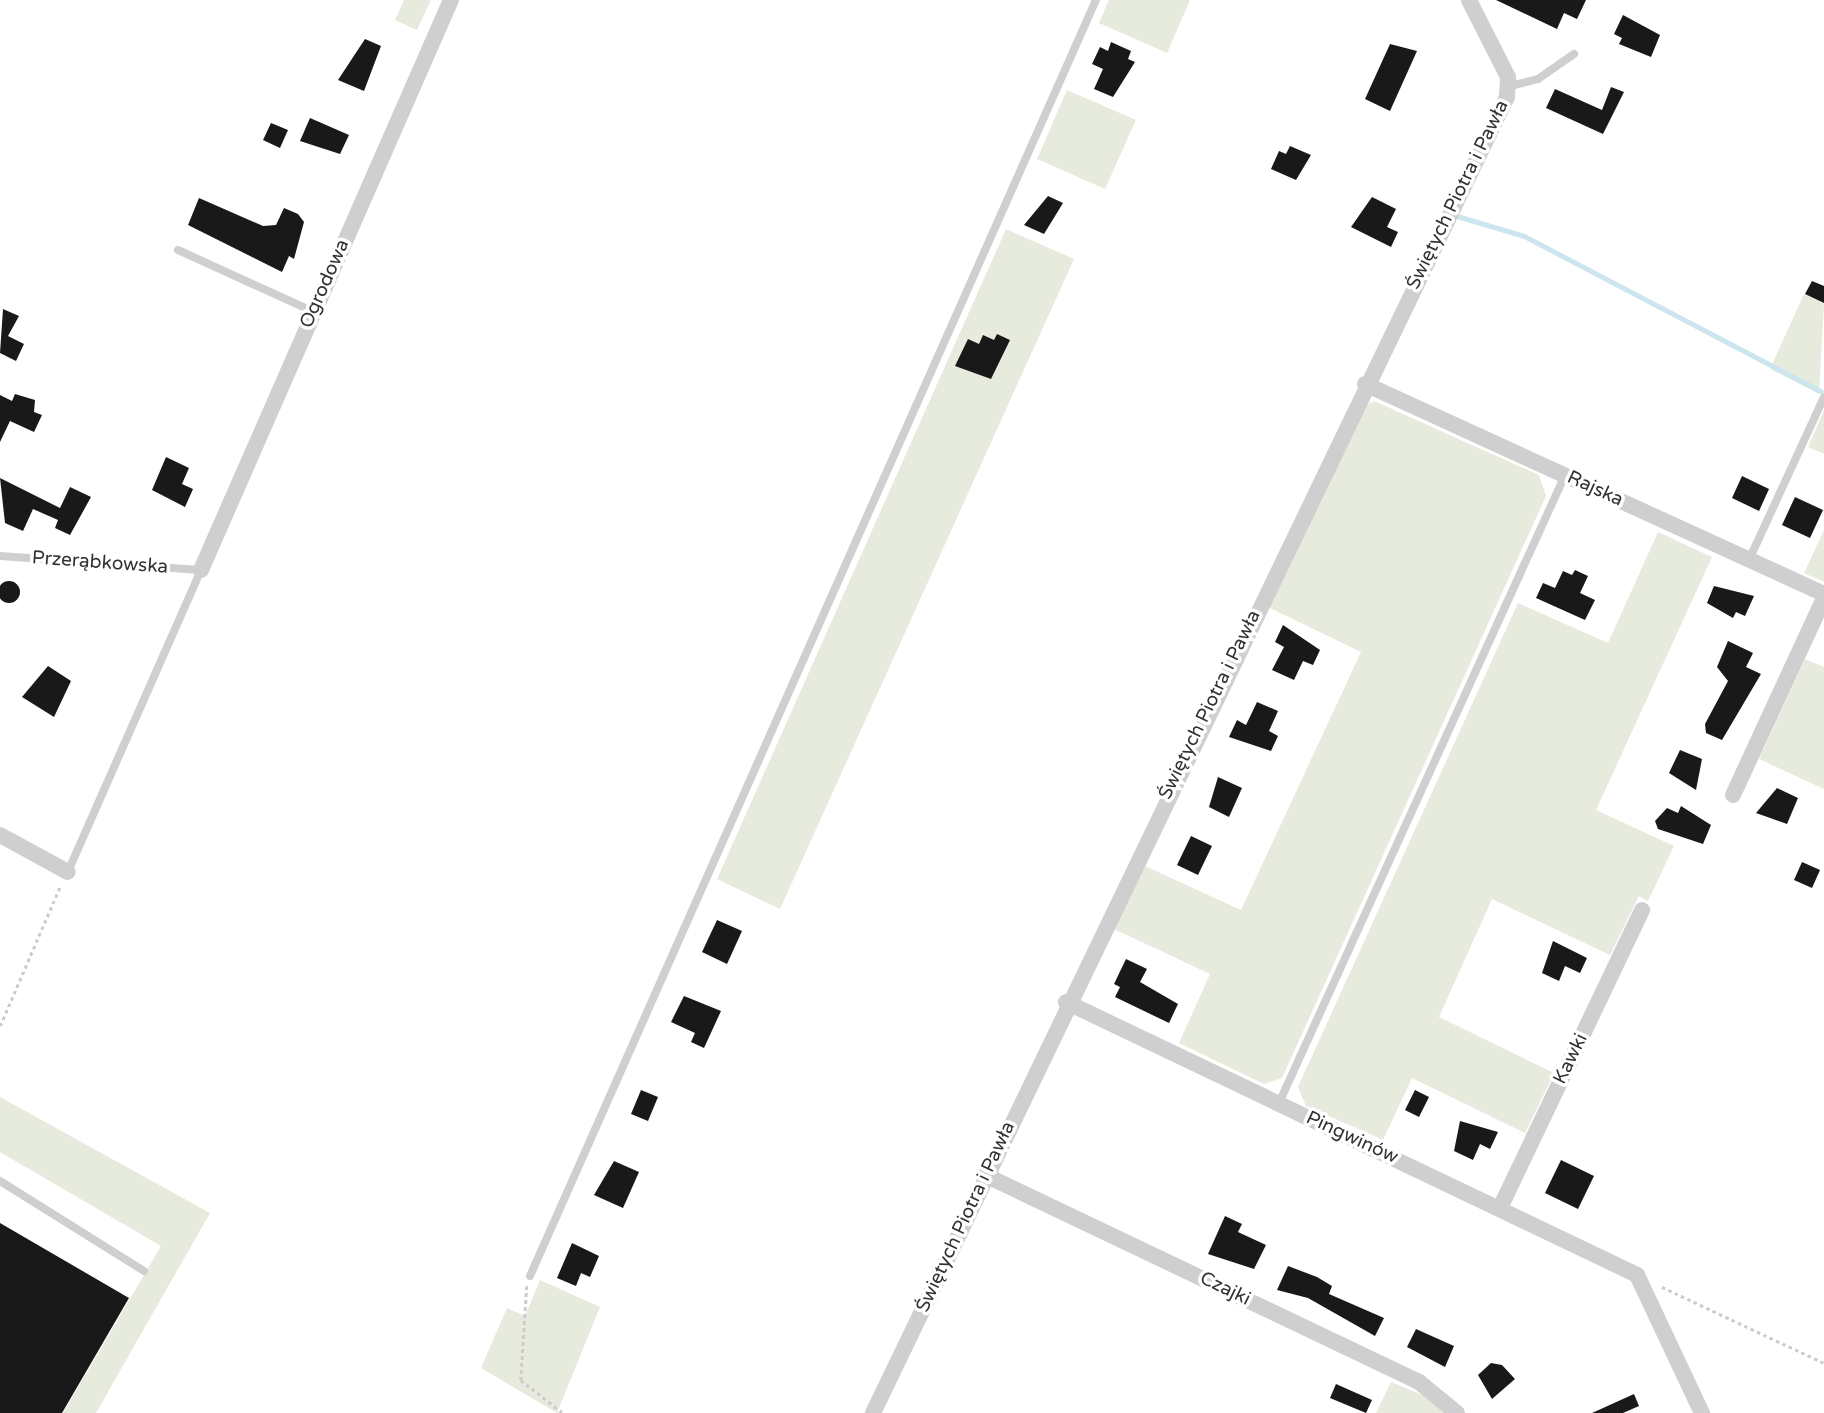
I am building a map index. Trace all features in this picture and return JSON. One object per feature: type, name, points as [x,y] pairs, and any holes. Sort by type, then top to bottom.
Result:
[{"type":"street","name":"Ogrodowa","points":[[201,570],[312,311],[451,0]]},
{"type":"street","name":"Świętych Piotra i Pawła","points":[[873,1413],[1066,1002],[1510,86],[1469,0]]},
{"type":"street","name":"Rajska","points":[[1365,384],[1749,559],[1824,596]]},
{"type":"street","points":[[1733,795],[1824,596]]},
{"type":"street","points":[[0,835],[68,872]]},
{"type":"street","name":"Kawki","points":[[1500,1208],[1642,910]]},
{"type":"street","name":"Pingwinów","points":[[1066,1002],[1637,1275]]},
{"type":"street","name":"Czajki","points":[[985,1175],[1419,1382],[1457,1413]]},
{"type":"street","points":[[1637,1275],[1702,1413]]},
{"type":"lane","points":[[530,1276],[1096,0]]},
{"type":"lane","points":[[1510,86],[1538,79],[1574,54]]},
{"type":"lane","points":[[178,250],[312,311]]},
{"type":"lane","points":[[1749,559],[1824,397]]},
{"type":"lane","points":[[1279,1103],[1565,475]]},
{"type":"lane","name":"Przerąbkowska","points":[[0,556],[201,570]]},
{"type":"lane","points":[[68,872],[201,570]]},
{"type":"lane","points":[[0,1181],[144,1271]]},
{"type":"path","points":[[0,1026],[68,872]]},
{"type":"path","points":[[1637,1275],[1824,1363]]},
{"type":"path","points":[[530,1276],[521,1380],[563,1413]]},
{"type":"shaded area","points":[[404,0],[431,0],[417,30],[395,20]]},
{"type":"shaded area","points":[[1109,0],[1190,0],[1167,53],[1099,23]]},
{"type":"shaded area","points":[[1067,90],[1136,120],[1105,189],[1037,159]]},
{"type":"shaded area","points":[[1006,229],[1074,259],[780,909],[717,879]]},
{"type":"shaded area","points":[[1804,294],[1824,303],[1819,394],[1770,369]]},
{"type":"shaded area","points":[[1374,401],[1539,475],[1546,496],[1282,1078],[1264,1084],[1179,1043],[1210,974],[1114,929],[1145,866],[1241,910],[1361,652],[1266,606],[1361,408]]},
{"type":"shaded area","points":[[1824,410],[1824,454],[1808,447]]},
{"type":"shaded area","points":[[1824,530],[1824,582],[1804,573]]},
{"type":"shaded area","points":[[1658,532],[1712,557],[1596,810],[1674,846],[1648,901],[1639,896],[1610,955],[1492,899],[1439,1017],[1554,1073],[1525,1133],[1412,1078],[1383,1140],[1306,1106],[1298,1087],[1518,603],[1608,643]]},
{"type":"shaded area","points":[[1805,659],[1824,667],[1824,789],[1759,759]]},
{"type":"shaded area","points":[[0,1097],[210,1213],[96,1413],[63,1413],[161,1246],[0,1152]]},
{"type":"shaded area","points":[[540,1280],[600,1307],[557,1413],[481,1368],[507,1308],[525,1316]]},
{"type":"shaded area","points":[[1391,1382],[1435,1400],[1448,1413],[1376,1413]]},
{"type":"building","points":[[1496,0],[1586,0],[1577,19],[1564,13],[1557,29]]},
{"type":"building","points":[[1623,15],[1660,35],[1651,57],[1619,44],[1622,38],[1614,34]]},
{"type":"building","points":[[365,39],[381,46],[364,91],[338,80]]},
{"type":"building","points":[[1111,42],[1131,51],[1128,59],[1135,62],[1113,97],[1094,89],[1103,69],[1092,64],[1100,47],[1108,51]]},
{"type":"building","points":[[1390,44],[1417,51],[1390,111],[1365,99]]},
{"type":"building","points":[[1611,87],[1624,92],[1603,134],[1546,108],[1555,89],[1602,110]]},
{"type":"building","points":[[310,118],[349,135],[340,154],[300,141]]},
{"type":"building","points":[[271,123],[288,130],[280,148],[263,140]]},
{"type":"building","points":[[1290,146],[1311,155],[1296,180],[1271,169],[1279,151],[1286,154]]},
{"type":"building","points":[[1048,196],[1063,203],[1044,234],[1024,225]]},
{"type":"building","points":[[1372,197],[1396,209],[1387,227],[1398,232],[1391,247],[1351,227]]},
{"type":"building","points":[[199,198],[263,226],[276,225],[284,208],[298,214],[304,222],[294,259],[289,256],[282,272],[188,225]]},
{"type":"building","points":[[1812,281],[1824,286],[1824,303],[1805,294]]},
{"type":"building","points":[[3,309],[19,316],[8,336],[24,344],[16,361],[0,353]]},
{"type":"building","points":[[997,334],[1010,340],[991,379],[955,366],[968,339],[979,344],[983,335],[994,340]]},
{"type":"building","points":[[15,394],[35,400],[34,412],[42,415],[34,432],[10,421],[0,442],[0,395],[12,401]]},
{"type":"building","points":[[166,457],[189,468],[182,484],[193,489],[185,507],[152,490]]},
{"type":"building","points":[[1742,476],[1769,489],[1759,511],[1732,498]]},
{"type":"building","points":[[0,478],[60,508],[70,487],[91,497],[70,535],[55,528],[58,520],[33,509],[23,531],[5,523]]},
{"type":"building","points":[[1795,497],[1823,510],[1810,538],[1782,525]]},
{"type":"building","points":[[1575,570],[1588,576],[1580,593],[1595,600],[1585,620],[1536,598],[1543,583],[1555,588],[1563,571],[1572,575]]},
{"type":"building","points":[[9,581],[17,584],[20,592],[17,600],[9,603],[1,600],[-2,592],[1,584]]},
{"type":"building","points":[[1714,586],[1754,596],[1745,616],[1736,612],[1733,618],[1707,603]]},
{"type":"building","points":[[1283,625],[1320,650],[1313,665],[1303,661],[1294,680],[1272,670],[1284,647],[1275,642]]},
{"type":"building","points":[[1728,641],[1753,653],[1746,667],[1761,674],[1722,740],[1706,733],[1705,724],[1728,681],[1717,667]]},
{"type":"building","points":[[48,666],[71,681],[54,717],[22,697]]},
{"type":"building","points":[[1257,702],[1278,711],[1269,731],[1278,736],[1271,751],[1229,737],[1237,720],[1246,725]]},
{"type":"building","points":[[1680,750],[1702,759],[1696,790],[1669,773]]},
{"type":"building","points":[[1218,777],[1242,788],[1229,817],[1209,807]]},
{"type":"building","points":[[1777,788],[1798,798],[1787,824],[1756,813]]},
{"type":"building","points":[[1681,806],[1711,825],[1703,844],[1658,829],[1655,821],[1667,808],[1678,813]]},
{"type":"building","points":[[1191,836],[1212,846],[1198,875],[1177,865]]},
{"type":"building","points":[[1802,862],[1820,870],[1812,888],[1794,880]]},
{"type":"building","points":[[717,920],[742,931],[727,964],[702,952]]},
{"type":"building","points":[[1553,941],[1587,958],[1580,973],[1565,966],[1559,981],[1542,973]]},
{"type":"building","points":[[1126,959],[1147,969],[1140,982],[1178,1004],[1169,1023],[1115,997],[1120,987],[1114,984]]},
{"type":"building","points":[[684,996],[721,1011],[704,1048],[691,1042],[695,1033],[671,1022]]},
{"type":"building","points":[[641,1090],[658,1097],[648,1121],[631,1114]]},
{"type":"building","points":[[1415,1090],[1429,1097],[1419,1117],[1405,1110]]},
{"type":"building","points":[[1460,1121],[1498,1132],[1490,1149],[1480,1144],[1473,1160],[1454,1151]]},
{"type":"building","points":[[1561,1160],[1594,1176],[1578,1209],[1545,1193]]},
{"type":"building","points":[[614,1161],[639,1172],[623,1208],[594,1195]]},
{"type":"building","points":[[1225,1216],[1242,1224],[1238,1232],[1266,1245],[1254,1269],[1208,1254]]},
{"type":"building","points":[[0,1223],[129,1298],[62,1413],[0,1413]]},
{"type":"building","points":[[572,1243],[599,1256],[590,1277],[581,1273],[576,1286],[557,1278]]},
{"type":"building","points":[[1288,1266],[1332,1286],[1329,1294],[1384,1318],[1375,1336],[1308,1298],[1277,1290]]},
{"type":"building","points":[[1416,1329],[1454,1346],[1445,1367],[1407,1347]]},
{"type":"building","points":[[1491,1363],[1502,1365],[1515,1379],[1492,1399],[1478,1375]]},
{"type":"building","points":[[1336,1384],[1372,1400],[1366,1413],[1330,1398]]},
{"type":"building","points":[[1634,1394],[1639,1406],[1623,1413],[1592,1413]]},
{"type":"waterway","points":[[1457,216],[1524,236],[1821,391]]}]
